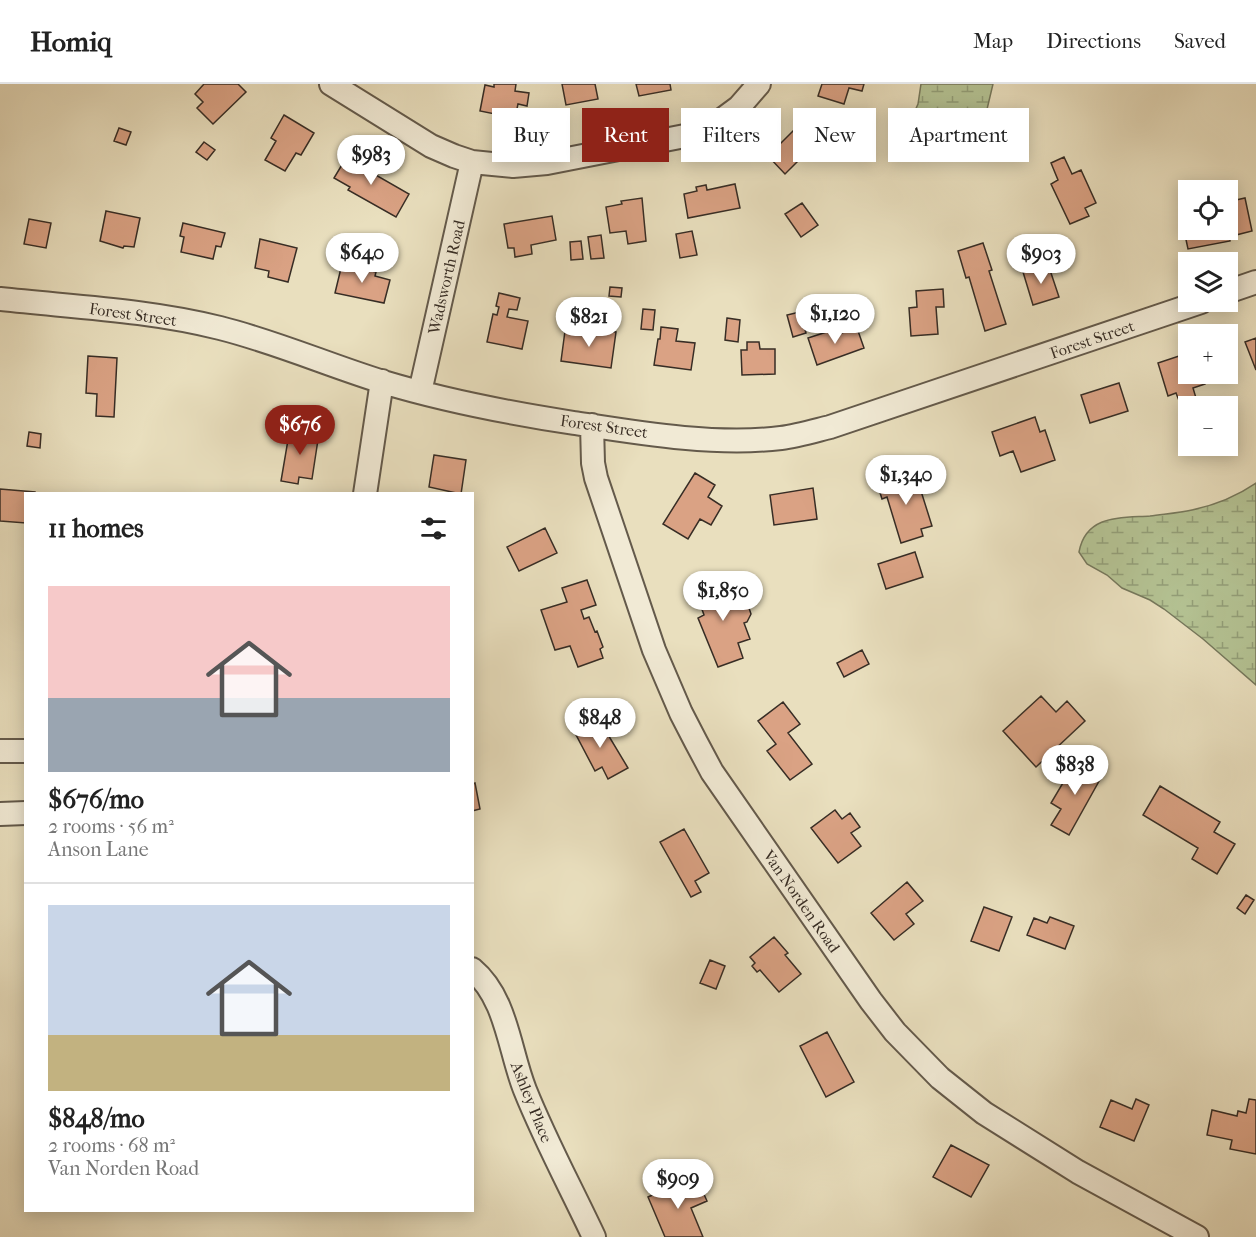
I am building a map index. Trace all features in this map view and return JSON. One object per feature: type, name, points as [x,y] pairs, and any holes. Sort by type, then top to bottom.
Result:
[{"type":"street","points":[[331,84],[431,146],[453,156],[472,162],[513,165],[547,163],[690,135],[726,117],[748,98],[759,84]]},
{"type":"street","name":"Wadsworth Road","points":[[420,392],[472,162]]},
{"type":"street","points":[[1238,288],[1256,282]]},
{"type":"street","name":"Forest Street","points":[[0,299],[125,312],[216,327],[273,342],[382,381],[510,413],[592,425],[722,439],[782,438],[807,433],[861,417],[1178,310]]},
{"type":"street","points":[[365,492],[382,381]]},
{"type":"street","name":"Van Norden Road","points":[[592,425],[593,463],[596,478],[654,650],[681,713],[712,772],[871,1001],[917,1057],[984,1113],[1078,1172],[1197,1237]]},
{"type":"street","points":[[0,751],[24,751]]},
{"type":"street","points":[[0,814],[24,813]]},
{"type":"street","name":"Ashley Place","points":[[474,971],[490,989],[496,1002],[525,1090],[594,1237]]},
{"type":"green space","points":[[921,84],[993,84],[987,108],[916,108]]},
{"type":"green space","points":[[1256,483],[1256,685],[1164,609],[1122,588],[1107,575],[1087,564],[1079,552],[1089,531],[1097,524],[1107,520],[1177,513],[1201,508],[1233,496]]},
{"type":"building","points":[[204,84],[238,84],[246,92],[213,124],[197,108],[203,102],[195,94]]},
{"type":"building","points":[[494,84],[516,84],[515,91],[529,93],[527,106],[518,104],[517,108],[492,108],[492,113],[480,111],[485,85],[494,87]]},
{"type":"building","points":[[562,84],[595,84],[598,99],[566,105]]},
{"type":"building","points":[[636,84],[670,84],[671,90],[639,96]]},
{"type":"building","points":[[822,84],[864,84],[862,91],[849,88],[844,104],[818,96]]},
{"type":"building","points":[[284,115],[314,133],[301,155],[296,153],[285,171],[265,160],[276,141],[271,138]]},
{"type":"building","points":[[119,128],[131,132],[126,145],[114,141]]},
{"type":"building","points":[[793,131],[793,162],[797,162],[785,174],[774,162],[781,162],[781,143]]},
{"type":"building","points":[[204,142],[215,150],[207,160],[196,152]]},
{"type":"building","points":[[349,153],[370,165],[367,170],[409,194],[396,217],[348,190],[350,187],[334,178]]},
{"type":"building","points":[[1064,157],[1072,174],[1081,170],[1096,203],[1085,208],[1089,216],[1070,224],[1051,184],[1058,180],[1051,163]]},
{"type":"building","points":[[735,184],[740,208],[688,218],[684,194],[697,191],[696,187],[706,185],[707,190]]},
{"type":"building","points":[[642,198],[646,241],[628,244],[626,231],[610,233],[606,207],[622,204],[621,201]]},
{"type":"building","points":[[1245,198],[1252,231],[1238,234],[1238,200]]},
{"type":"building","points":[[802,203],[818,225],[801,237],[785,214]]},
{"type":"building","points":[[106,211],[140,218],[134,247],[124,246],[123,248],[100,241]]},
{"type":"building","points":[[552,216],[556,240],[531,245],[532,254],[515,257],[514,248],[508,248],[504,224]]},
{"type":"building","points":[[29,219],[51,223],[46,248],[24,244]]},
{"type":"building","points":[[183,223],[225,233],[221,247],[216,246],[213,259],[181,252],[184,237],[180,236]]},
{"type":"building","points":[[692,231],[697,255],[680,258],[676,234]]},
{"type":"building","points":[[601,235],[604,258],[591,259],[588,237]]},
{"type":"building","points":[[260,239],[297,248],[288,282],[268,277],[269,271],[255,268]]},
{"type":"building","points":[[1186,240],[1230,240],[1230,241],[1188,249]]},
{"type":"building","points":[[581,241],[583,259],[571,260],[570,242]]},
{"type":"building","points":[[983,243],[992,270],[989,271],[1006,324],[985,331],[969,277],[966,278],[958,251]]},
{"type":"building","points":[[342,264],[376,272],[375,276],[390,280],[384,303],[335,293]]},
{"type":"building","points":[[1048,264],[1059,297],[1033,305],[1023,272]]},
{"type":"building","points":[[610,287],[622,288],[621,297],[609,296]]},
{"type":"building","points":[[943,289],[944,307],[936,307],[938,334],[911,336],[909,308],[917,307],[916,291]]},
{"type":"building","points":[[499,293],[520,298],[517,310],[509,309],[507,317],[528,321],[522,349],[487,342],[493,314],[497,315],[499,307],[496,306]]},
{"type":"building","points":[[643,309],[655,310],[653,330],[641,329]]},
{"type":"building","points":[[800,312],[806,333],[793,337],[787,315]]},
{"type":"building","points":[[727,318],[740,320],[738,342],[725,340]]},
{"type":"building","points":[[661,327],[678,329],[676,341],[695,343],[691,370],[654,365]]},
{"type":"building","points":[[839,328],[841,333],[857,328],[864,348],[817,365],[808,338]]},
{"type":"building","points":[[597,330],[616,332],[611,368],[561,361],[565,331],[596,335]]},
{"type":"building","points":[[1256,338],[1256,370],[1245,342]]},
{"type":"building","points":[[747,342],[759,342],[760,349],[775,349],[775,374],[742,375],[741,350],[747,350]]},
{"type":"building","points":[[88,356],[117,358],[114,417],[96,416],[97,394],[86,393]]},
{"type":"building","points":[[1178,356],[1178,384],[1205,384],[1193,388],[1195,396],[1178,396],[1178,398],[1176,393],[1168,396],[1158,363]]},
{"type":"building","points":[[1119,383],[1128,411],[1090,423],[1081,395]]},
{"type":"building","points":[[1035,417],[1040,432],[1045,430],[1055,460],[1021,472],[1013,451],[1000,456],[992,432]]},
{"type":"building","points":[[290,428],[319,433],[312,479],[299,477],[298,484],[281,481]]},
{"type":"building","points":[[29,432],[41,434],[40,448],[27,446]]},
{"type":"building","points":[[434,455],[466,460],[461,492],[429,487]]},
{"type":"building","points":[[915,472],[932,526],[921,529],[923,536],[901,543],[887,497],[882,499],[877,483]]},
{"type":"building","points":[[695,473],[715,485],[708,497],[722,506],[711,525],[700,519],[688,539],[663,524]]},
{"type":"building","points":[[813,488],[817,519],[774,525],[770,495]]},
{"type":"building","points":[[0,489],[35,492],[24,492],[24,523],[0,521]]},
{"type":"building","points":[[545,528],[557,553],[519,571],[507,547]]},
{"type":"building","points":[[915,552],[923,577],[886,589],[878,564]]},
{"type":"building","points":[[587,580],[596,605],[581,610],[584,619],[589,617],[595,632],[597,631],[603,647],[600,649],[603,658],[578,667],[570,646],[555,650],[541,610],[567,602],[562,588]]},
{"type":"building","points":[[723,580],[728,594],[733,592],[738,605],[749,608],[751,614],[744,623],[750,639],[738,643],[743,658],[718,667],[698,618],[704,615],[695,590]]},
{"type":"building","points":[[862,650],[869,664],[844,677],[837,663]]},
{"type":"building","points":[[1041,696],[1056,712],[1067,701],[1085,721],[1036,767],[1003,731]]},
{"type":"building","points":[[783,702],[800,724],[788,733],[812,764],[790,780],[767,751],[776,744],[758,721]]},
{"type":"building","points":[[598,718],[628,768],[608,779],[602,767],[595,771],[574,731]]},
{"type":"building","points":[[1080,760],[1103,774],[1069,835],[1051,825],[1061,809],[1051,803],[1070,771],[1072,773]]},
{"type":"building","points":[[474,783],[480,809],[474,810]]},
{"type":"building","points":[[1160,786],[1220,822],[1214,832],[1235,844],[1217,874],[1192,859],[1198,848],[1143,815]]},
{"type":"building","points":[[835,810],[842,819],[850,813],[860,827],[851,833],[861,846],[838,863],[811,828]]},
{"type":"building","points":[[684,829],[709,873],[695,881],[701,892],[691,897],[660,842]]},
{"type":"building","points":[[907,882],[923,901],[906,914],[914,924],[894,940],[871,913]]},
{"type":"building","points":[[1246,895],[1254,900],[1245,914],[1237,908]]},
{"type":"building","points":[[984,907],[1012,917],[999,951],[971,941]]},
{"type":"building","points":[[1050,917],[1074,926],[1065,949],[1027,935],[1034,918],[1047,923]]},
{"type":"building","points":[[774,937],[788,953],[785,955],[801,974],[779,992],[760,970],[757,972],[752,966],[755,963],[750,957]]},
{"type":"building","points":[[710,960],[725,966],[716,989],[700,983]]},
{"type":"building","points":[[827,1032],[854,1082],[826,1097],[800,1046]]},
{"type":"building","points":[[1136,1099],[1149,1105],[1134,1141],[1100,1127],[1111,1100],[1132,1109]]},
{"type":"building","points":[[1249,1099],[1256,1100],[1256,1154],[1230,1149],[1232,1140],[1207,1135],[1212,1110],[1237,1116],[1238,1111],[1246,1113]]},
{"type":"building","points":[[951,1145],[989,1165],[971,1197],[933,1177]]},
{"type":"building","points":[[687,1180],[690,1187],[699,1183],[707,1201],[691,1208],[703,1237],[665,1237],[648,1197]]}]
